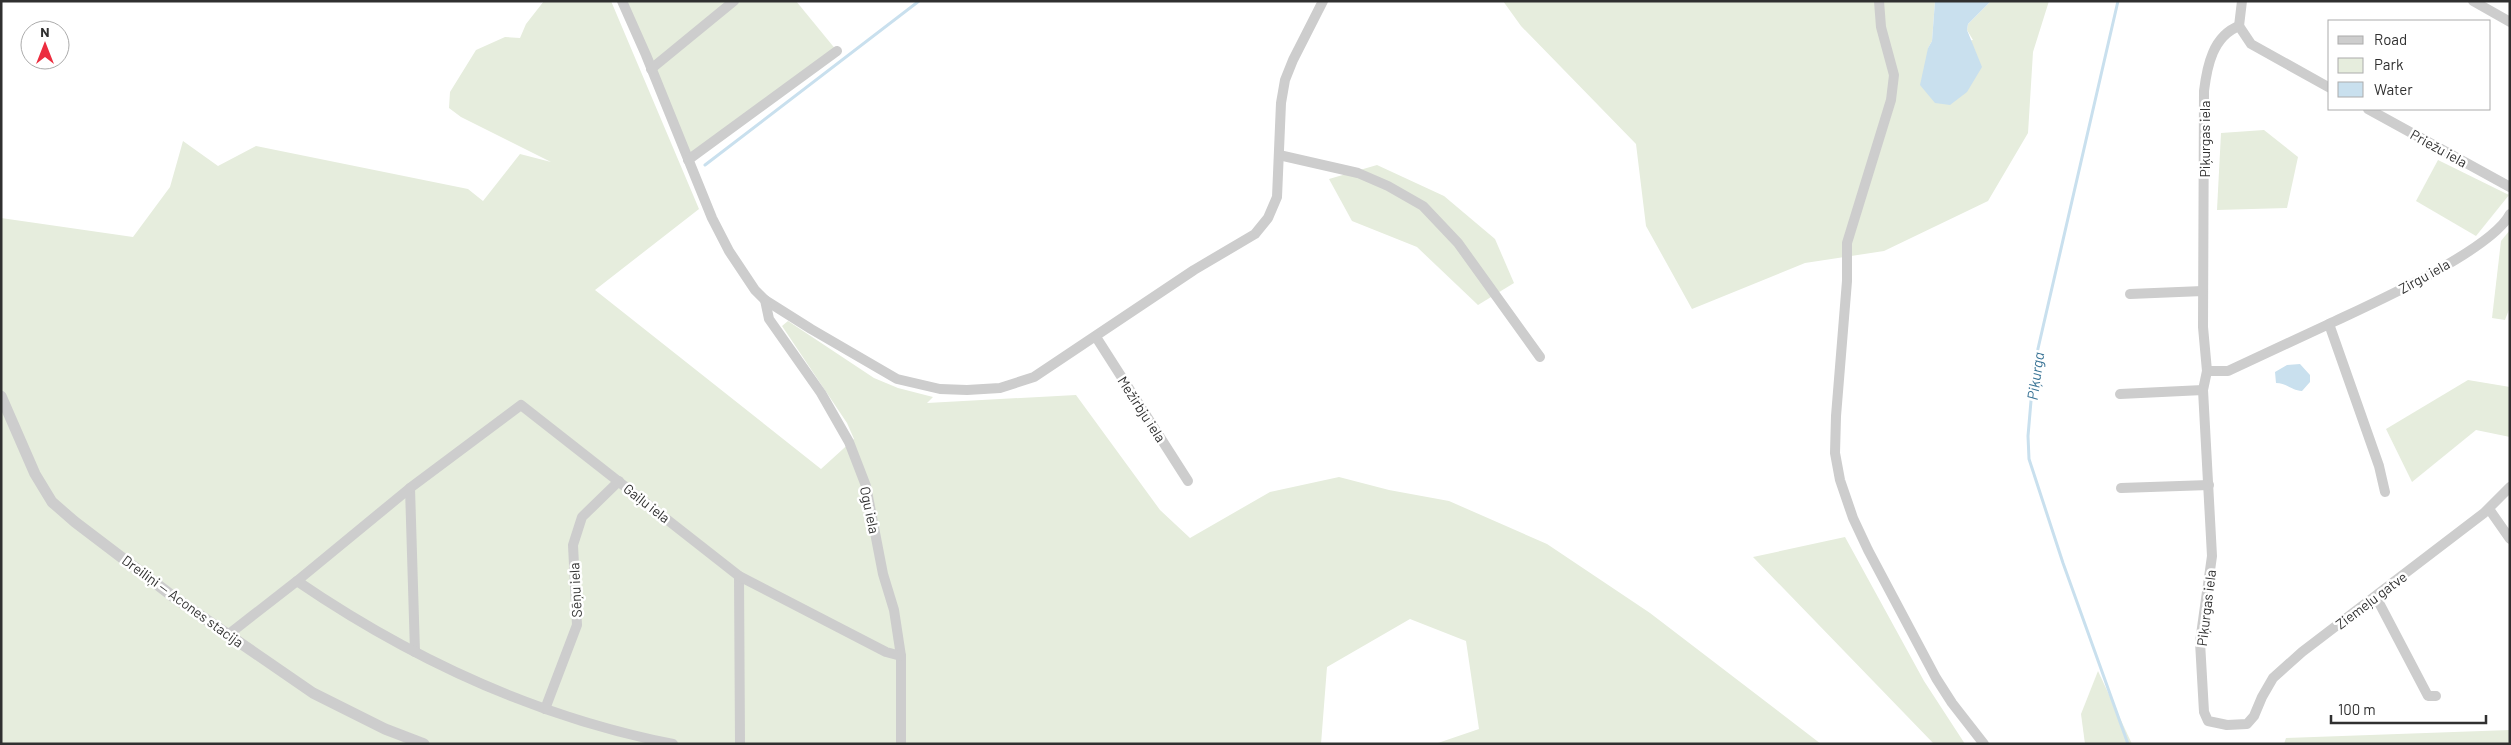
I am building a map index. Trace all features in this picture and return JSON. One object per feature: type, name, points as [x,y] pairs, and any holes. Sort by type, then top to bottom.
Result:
[{"type":"street","points":[[622,1],[712,218],[728,250],[747,280],[765,300],[867,364],[897,379],[940,389],[967,390],[1000,388],[1034,377],[1194,270],[1255,234],[1268,218],[1277,197],[1280,103],[1285,80],[1293,60],[1324,1]]},
{"type":"street","points":[[651,69],[734,1]]},
{"type":"street","points":[[1879,1],[1881,27],[1894,75],[1891,100],[1847,243],[1847,281],[1836,416],[1835,453],[1840,480],[1853,518],[1916,644],[1946,695],[1984,744]]},
{"type":"street","points":[[2242,1],[2239,26],[2251,44],[2328,87]]},
{"type":"street","points":[[2474,1],[2510,22]]},
{"type":"street","name":"Piķurgas iela","points":[[2239,26],[2228,30],[2217,44],[2207,66],[2204,91],[2203,327],[2207,371],[2203,390],[2212,556],[2200,642],[2204,712],[2208,721],[2217,724],[2247,724]]},
{"type":"street","points":[[688,160],[838,51]]},
{"type":"street","name":"Priežu iela","points":[[2370,110],[2510,187]]},
{"type":"street","points":[[1279,155],[1358,173],[1388,186],[1423,206],[1458,243],[1540,357]]},
{"type":"street","name":"Zirgu iela","points":[[2207,371],[2228,371],[2398,291],[2448,264],[2495,233],[2510,214]]},
{"type":"street","points":[[2130,294],[2203,291]]},
{"type":"street","name":"Ogu iela","points":[[765,300],[769,319],[821,392],[856,458],[866,486],[883,574],[894,610],[901,656],[901,744]]},
{"type":"street","points":[[2329,324],[2379,466],[2385,492]]},
{"type":"street","name":"Mežirbju iela","points":[[1096,337],[1188,480]]},
{"type":"street","points":[[2120,394],[2203,390]]},
{"type":"street","name":"Dreiliņi — Acones stacija","points":[[1,396],[35,474],[52,502],[75,522],[175,598],[313,693],[385,728],[424,744]]},
{"type":"street","name":"Gaiļu iela","points":[[229,634],[410,488],[520,405],[739,576],[886,652],[901,656]]},
{"type":"street","name":"Sēņu iela","points":[[545,709],[577,625],[573,545],[582,517],[619,481]]},
{"type":"street","points":[[2121,488],[2209,485]]},
{"type":"street","name":"Ziemeļu gatve","points":[[2247,724],[2254,716],[2273,678],[2302,652],[2489,509],[2510,487]]},
{"type":"street","points":[[410,488],[415,652]]},
{"type":"street","points":[[2489,509],[2510,539]]},
{"type":"street","points":[[739,576],[740,744]]},
{"type":"street","points":[[297,581],[350,618],[477,682],[545,709],[640,737],[673,744]]},
{"type":"street","points":[[2376,597],[2428,696],[2436,696]]},
{"type":"green space","points":[[544,1],[611,1],[699,209],[595,290],[821,469],[854,439],[847,423],[782,326],[788,321],[874,378],[898,388],[933,397],[927,403],[1076,395],[1160,510],[1190,538],[1270,492],[1339,477],[1389,490],[1449,501],[1547,544],[1650,613],[1821,744],[1435,744],[1479,729],[1466,641],[1410,619],[1327,667],[1321,744],[1,744],[1,218],[133,237],[170,187],[183,141],[218,166],[256,146],[468,189],[483,201],[520,154],[551,162],[461,117],[449,108],[450,92],[476,50],[505,37],[520,38],[526,24]]},
{"type":"green space","points":[[622,1],[796,1],[837,51],[688,160]]},
{"type":"green space","points":[[1503,1],[1935,1],[1932,41],[1928,48],[1973,40],[1967,30],[1968,24],[1991,1],[2049,1],[2033,52],[2028,133],[1988,201],[1884,251],[1805,263],[1692,309],[1646,226],[1636,144],[1521,26]]},
{"type":"green space","points":[[2264,130],[2298,157],[2287,208],[2217,210],[2221,133]]},
{"type":"green space","points":[[2438,160],[2509,195],[2476,236],[2416,201]]},
{"type":"green space","points":[[1377,165],[1444,196],[1495,239],[1514,283],[1478,305],[1417,247],[1352,221],[1329,179]]},
{"type":"green space","points":[[2510,230],[2510,307],[2505,320],[2492,318],[2501,241]]},
{"type":"green space","points":[[2468,380],[2510,387],[2510,437],[2476,430],[2412,482],[2386,429]]},
{"type":"green space","points":[[1845,537],[1924,681],[1965,744],[1934,744],[1753,557]]},
{"type":"green space","points":[[2098,671],[2132,744],[2085,744],[2081,714]]},
{"type":"green space","points":[[2510,730],[2510,744],[2284,744],[2286,738]]},
{"type":"water","points":[[1935,1],[1991,1],[1968,24],[1967,30],[1982,67],[1967,92],[1950,105],[1935,103],[1920,85],[1928,48],[1932,41]]},
{"type":"water","points":[[2300,364],[2310,375],[2310,382],[2302,391],[2276,383],[2275,372],[2287,365]]},
{"type":"waterway","points":[[705,165],[919,1]]},
{"type":"waterway","name":"Piķurga","points":[[2118,1],[2034,366],[2028,436],[2029,459],[2063,563],[2128,744]]}]
